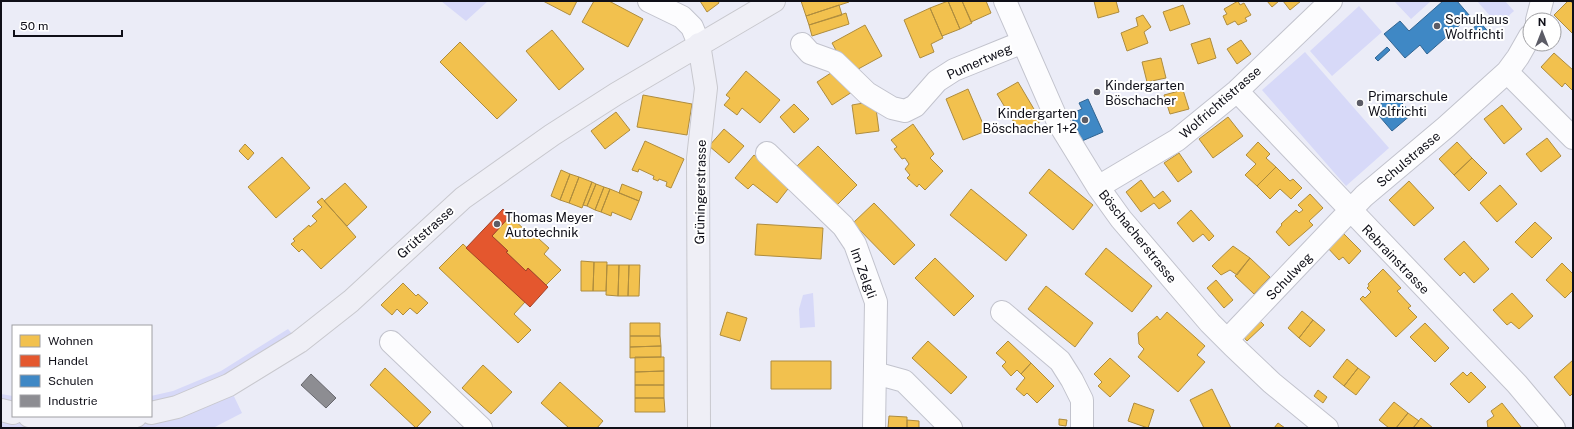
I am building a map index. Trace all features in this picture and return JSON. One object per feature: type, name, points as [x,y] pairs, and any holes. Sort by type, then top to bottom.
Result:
[{"type":"main road","points":[[699,44],[774,1]]},
{"type":"main road","name":"Grütstrasse","points":[[152,413],[177,406],[229,385],[299,342],[351,301],[463,198],[558,131],[699,44]]},
{"type":"main road","name":"Grüningerstrasse","points":[[698,428],[698,158],[706,88],[699,44]]},
{"type":"main road","points":[[1,410],[12,413]]},
{"type":"main road","points":[[39,417],[78,421],[129,417]]},
{"type":"street","points":[[649,1],[682,17],[692,27],[699,44]]},
{"type":"street","name":"Böschacherstrasse","points":[[1004,1],[1058,122],[1098,187],[1121,219],[1210,323],[1272,383],[1327,428]]},
{"type":"street","name":"Wolfrichtistrasse","points":[[1098,187],[1177,140],[1237,91],[1330,1]]},
{"type":"street","points":[[1539,12],[1542,1]]},
{"type":"street","name":"Pumertweg","points":[[802,44],[810,53],[835,62],[867,93],[892,108],[905,111],[915,106],[937,81],[954,70],[1023,42]]},
{"type":"street","name":"Schulstrasse","points":[[1350,211],[1364,196],[1507,72],[1522,50]]},
{"type":"street","points":[[1507,72],[1573,138]]},
{"type":"street","name":"Rebrainstrasse","points":[[1237,91],[1350,211],[1517,384],[1554,428]]},
{"type":"street","name":"Im Zelgli","points":[[768,153],[843,226],[855,244],[876,302],[874,428]]},
{"type":"street","name":"Schulweg","points":[[1227,340],[1350,211]]},
{"type":"street","points":[[1002,312],[1060,361],[1082,400],[1082,428]]},
{"type":"street","points":[[391,342],[481,428]]},
{"type":"street","points":[[875,373],[904,381],[951,428]]},
{"type":"shaded area","points":[[441,1],[488,1],[466,21]]},
{"type":"shaded area","points":[[1394,1],[1431,1],[1411,19]]},
{"type":"shaded area","points":[[1477,1],[1505,1],[1514,11],[1498,25]]},
{"type":"shaded area","points":[[1359,6],[1382,32],[1332,76],[1310,51]]},
{"type":"shaded area","points":[[1305,52],[1389,148],[1346,186],[1262,90]]},
{"type":"shaded area","points":[[813,293],[815,327],[800,328],[799,309],[803,295]]},
{"type":"shaded area","points":[[288,329],[299,342],[229,386],[242,413],[213,428],[1,428],[1,394],[12,396],[12,417],[152,417],[152,396],[173,391],[221,371]]},
{"type":"building: Wohnen","points":[[543,1],[577,1],[570,15]]},
{"type":"building: Wohnen","points":[[594,1],[609,1],[643,19],[628,47],[582,22]]},
{"type":"building: Wohnen","points":[[700,1],[718,1],[719,3],[707,12]]},
{"type":"building: Wohnen","points":[[801,1],[848,1],[849,2],[806,16]]},
{"type":"building: Wohnen","points":[[948,1],[960,29],[942,36],[930,8]]},
{"type":"building: Wohnen","points":[[948,1],[962,1],[972,23],[960,29]]},
{"type":"building: Wohnen","points":[[962,1],[986,1],[991,13],[971,22]]},
{"type":"building: Wohnen","points":[[1094,1],[1116,1],[1119,12],[1098,18]]},
{"type":"building: Wohnen","points":[[1238,1],[1240,5],[1244,3],[1251,15],[1245,18],[1247,21],[1238,25],[1235,21],[1227,25],[1223,16],[1227,14],[1224,9]]},
{"type":"building: Wohnen","points":[[1267,1],[1279,1],[1272,7]]},
{"type":"building: Wohnen","points":[[1283,1],[1301,1],[1290,10]]},
{"type":"building: Wohnen","points":[[1568,1],[1573,4],[1573,34],[1562,23],[1562,12],[1557,12]]},
{"type":"building: Wohnen","points":[[839,5],[842,15],[809,25],[806,16]]},
{"type":"building: Wohnen","points":[[1183,5],[1190,24],[1170,31],[1163,12]]},
{"type":"building: Wohnen","points":[[930,8],[943,38],[931,44],[934,52],[920,58],[904,20]]},
{"type":"building: Wohnen","points":[[846,13],[849,24],[812,36],[809,25]]},
{"type":"building: Wohnen","points":[[1143,15],[1151,27],[1144,32],[1148,43],[1127,51],[1121,33],[1138,26],[1136,18]]},
{"type":"building: Wohnen","points":[[865,25],[882,56],[849,74],[832,43]]},
{"type":"building: Wohnen","points":[[552,30],[584,69],[559,90],[526,51]]},
{"type":"building: Wohnen","points":[[1210,38],[1216,58],[1198,64],[1191,44]]},
{"type":"building: Wohnen","points":[[1241,40],[1251,54],[1237,64],[1227,49]]},
{"type":"building: Wohnen","points":[[460,42],[517,100],[497,119],[440,62]]},
{"type":"building: Wohnen","points":[[1554,53],[1573,70],[1573,91],[1565,83],[1562,87],[1541,67]]},
{"type":"building: Wohnen","points":[[1161,58],[1166,78],[1147,82],[1142,62]]},
{"type":"building: Wohnen","points":[[837,69],[852,92],[832,105],[817,82]]},
{"type":"building: Wohnen","points":[[746,71],[780,100],[760,123],[742,108],[737,115],[724,105],[730,98],[726,95]]},
{"type":"building: Wohnen","points":[[1018,82],[1041,121],[1021,134],[997,94]]},
{"type":"building: Wohnen","points":[[968,89],[986,131],[963,140],[946,99]]},
{"type":"building: Wohnen","points":[[1183,90],[1189,109],[1170,114],[1164,95]]},
{"type":"building: Wohnen","points":[[643,95],[692,104],[687,135],[637,127]]},
{"type":"building: Wohnen","points":[[875,101],[879,131],[856,134],[852,105]]},
{"type":"building: Wohnen","points":[[794,104],[809,119],[794,133],[780,117]]},
{"type":"building: Wohnen","points":[[1502,105],[1522,129],[1504,144],[1484,119]]},
{"type":"building: Wohnen","points":[[616,112],[630,130],[605,149],[591,131]]},
{"type":"building: Wohnen","points":[[1228,117],[1243,136],[1213,158],[1199,139]]},
{"type":"building: Wohnen","points":[[913,124],[934,154],[930,158],[943,171],[925,190],[919,184],[917,187],[907,178],[910,175],[905,169],[909,164],[905,158],[902,159],[894,149],[897,147],[891,140]]},
{"type":"building: Wohnen","points":[[724,129],[744,146],[729,163],[709,146]]},
{"type":"building: Wohnen","points":[[1547,138],[1561,156],[1541,172],[1526,154]]},
{"type":"building: Wohnen","points":[[645,141],[684,159],[671,188],[666,186],[667,182],[659,179],[658,181],[653,179],[654,176],[639,169],[638,172],[632,170]]},
{"type":"building: Wohnen","points":[[1258,142],[1270,154],[1266,158],[1276,167],[1257,186],[1245,175],[1256,164],[1246,155]]},
{"type":"building: Wohnen","points":[[1457,142],[1472,158],[1454,175],[1439,159]]},
{"type":"building: Wohnen","points":[[245,144],[254,153],[248,160],[239,151]]},
{"type":"building: Wohnen","points":[[818,146],[857,185],[835,207],[796,167]]},
{"type":"building: Wohnen","points":[[1179,153],[1192,172],[1178,182],[1164,163]]},
{"type":"building: Wohnen","points":[[754,155],[791,185],[777,203],[753,184],[748,189],[735,178]]},
{"type":"building: Wohnen","points":[[282,157],[310,188],[276,218],[248,187]]},
{"type":"building: Wohnen","points":[[1472,158],[1487,173],[1469,191],[1454,175]]},
{"type":"building: Wohnen","points":[[1276,167],[1290,181],[1293,179],[1302,188],[1291,199],[1280,189],[1270,199],[1257,186]]},
{"type":"building: Wohnen","points":[[1049,169],[1093,205],[1073,230],[1029,193]]},
{"type":"building: Wohnen","points":[[561,170],[570,174],[560,200],[551,196]]},
{"type":"building: Wohnen","points":[[570,174],[579,177],[569,203],[560,200]]},
{"type":"building: Wohnen","points":[[579,177],[592,182],[582,208],[569,203]]},
{"type":"building: Wohnen","points":[[1141,180],[1154,198],[1163,191],[1171,201],[1159,209],[1154,203],[1141,212],[1126,192]]},
{"type":"building: Wohnen","points":[[1409,181],[1434,208],[1414,226],[1389,200]]},
{"type":"building: Wohnen","points":[[592,182],[596,184],[587,206],[583,205]]},
{"type":"building: Wohnen","points":[[345,183],[367,207],[347,226],[324,201]]},
{"type":"building: Wohnen","points":[[596,184],[604,187],[595,210],[587,206]]},
{"type":"building: Wohnen","points":[[622,184],[642,192],[639,201],[619,193]]},
{"type":"building: Wohnen","points":[[1500,185],[1517,204],[1497,222],[1480,203]]},
{"type":"building: Wohnen","points":[[604,187],[610,189],[601,212],[595,210]]},
{"type":"building: Wohnen","points":[[610,189],[639,201],[631,220],[612,212],[611,216],[601,212]]},
{"type":"building: Wohnen","points":[[971,189],[1027,235],[1006,261],[950,215]]},
{"type":"building: Wohnen","points":[[1310,194],[1323,208],[1309,221],[1313,225],[1289,246],[1276,232],[1282,225],[1281,224],[1296,210],[1299,213],[1303,210],[1298,205]]},
{"type":"building: Wohnen","points":[[322,198],[356,237],[321,269],[302,249],[299,252],[291,244],[295,241],[293,239],[309,225],[310,227],[317,221],[312,216],[322,207],[317,202]]},
{"type":"building: Wohnen","points":[[874,203],[915,245],[894,265],[853,223]]},
{"type":"building: Wohnen","points":[[1191,210],[1214,236],[1209,241],[1203,234],[1193,242],[1177,223]]},
{"type":"building: Wohnen","points":[[510,216],[527,232],[529,230],[549,248],[544,254],[561,270],[546,285],[528,268],[526,271],[492,236]]},
{"type":"building: Wohnen","points":[[1535,222],[1552,238],[1532,258],[1515,242]]},
{"type":"building: Wohnen","points":[[757,224],[823,228],[821,259],[755,255]]},
{"type":"building: Wohnen","points":[[1341,231],[1361,251],[1349,264],[1343,257],[1339,260],[1326,246]]},
{"type":"building: Wohnen","points":[[1464,241],[1489,269],[1474,283],[1464,272],[1460,276],[1444,259]]},
{"type":"building: Wohnen","points":[[463,244],[525,302],[514,314],[531,330],[518,343],[439,268]]},
{"type":"building: Wohnen","points":[[1233,246],[1250,258],[1237,275],[1230,270],[1221,275],[1212,266]]},
{"type":"building: Wohnen","points":[[1106,248],[1152,286],[1132,312],[1085,274]]},
{"type":"building: Wohnen","points":[[935,258],[974,296],[954,316],[915,278]]},
{"type":"building: Wohnen","points":[[1250,258],[1270,277],[1254,294],[1235,276]]},
{"type":"building: Wohnen","points":[[581,261],[594,262],[593,291],[581,291]]},
{"type":"building: Wohnen","points":[[594,262],[607,262],[606,291],[593,291]]},
{"type":"building: Wohnen","points":[[1562,263],[1573,274],[1573,290],[1565,298],[1546,280]]},
{"type":"building: Wohnen","points":[[607,265],[619,265],[618,296],[606,295]]},
{"type":"building: Wohnen","points":[[619,265],[629,265],[628,296],[618,296]]},
{"type":"building: Wohnen","points":[[629,265],[640,265],[639,296],[628,296]]},
{"type":"building: Wohnen","points":[[1383,269],[1401,288],[1397,291],[1411,306],[1408,308],[1417,317],[1396,337],[1360,299],[1363,296],[1365,298],[1371,292],[1367,288],[1369,286],[1368,284]]},
{"type":"building: Wohnen","points":[[1216,280],[1233,300],[1224,308],[1207,288]]},
{"type":"building: Wohnen","points":[[403,283],[416,296],[418,294],[428,303],[417,314],[410,308],[403,315],[397,309],[392,315],[381,305]]},
{"type":"building: Wohnen","points":[[1046,286],[1093,323],[1075,347],[1028,309]]},
{"type":"building: Wohnen","points":[[1512,293],[1533,316],[1519,329],[1511,322],[1507,325],[1493,310]]},
{"type":"building: Wohnen","points":[[1302,311],[1313,320],[1299,338],[1288,328]]},
{"type":"building: Wohnen","points":[[727,312],[747,318],[740,341],[720,335]]},
{"type":"building: Wohnen","points":[[1167,312],[1205,346],[1197,355],[1205,362],[1178,392],[1138,357],[1144,349],[1139,344],[1138,333],[1157,316],[1160,320]]},
{"type":"building: Wohnen","points":[[1255,316],[1264,325],[1247,341],[1239,332]]},
{"type":"building: Wohnen","points":[[1313,320],[1325,330],[1310,347],[1299,338]]},
{"type":"building: Wohnen","points":[[630,323],[660,323],[660,336],[630,336]]},
{"type":"building: Wohnen","points":[[1425,323],[1449,348],[1435,362],[1410,337]]},
{"type":"building: Wohnen","points":[[630,336],[660,336],[661,346],[630,347]]},
{"type":"building: Wohnen","points":[[928,341],[967,377],[951,394],[912,358]]},
{"type":"building: Wohnen","points":[[1008,341],[1031,363],[1021,374],[1017,370],[1011,376],[1002,366],[1006,362],[996,353]]},
{"type":"building: Wohnen","points":[[661,346],[661,357],[630,358],[630,347]]},
{"type":"building: Wohnen","points":[[635,357],[664,357],[664,371],[635,372]]},
{"type":"building: Wohnen","points":[[1110,358],[1130,376],[1110,397],[1098,386],[1102,382],[1094,374]]},
{"type":"building: Wohnen","points":[[1347,359],[1358,368],[1344,386],[1333,377]]},
{"type":"building: Wohnen","points":[[1573,360],[1573,393],[1570,396],[1554,377]]},
{"type":"building: Wohnen","points":[[771,361],[831,361],[831,389],[771,389]]},
{"type":"building: Wohnen","points":[[1031,363],[1054,386],[1037,403],[1027,393],[1024,396],[1016,389],[1025,378],[1021,374]]},
{"type":"building: Wohnen","points":[[483,365],[512,392],[491,414],[462,388]]},
{"type":"building: Wohnen","points":[[385,368],[431,412],[416,428],[370,385]]},
{"type":"building: Wohnen","points":[[1358,368],[1370,377],[1356,395],[1344,386]]},
{"type":"building: Wohnen","points":[[664,371],[664,385],[635,385],[635,372]]},
{"type":"building: Wohnen","points":[[1463,372],[1467,376],[1471,372],[1486,387],[1469,403],[1450,384]]},
{"type":"building: Wohnen","points":[[560,382],[603,421],[597,428],[569,428],[541,403]]},
{"type":"building: Wohnen","points":[[635,385],[664,385],[664,398],[635,398]]},
{"type":"building: Wohnen","points":[[1212,389],[1231,428],[1204,428],[1190,400]]},
{"type":"building: Wohnen","points":[[1318,390],[1327,397],[1323,403],[1314,396]]},
{"type":"building: Wohnen","points":[[635,398],[664,398],[665,412],[635,412]]},
{"type":"building: Wohnen","points":[[1394,402],[1408,413],[1396,428],[1389,428],[1379,420]]},
{"type":"building: Wohnen","points":[[1134,403],[1154,410],[1148,428],[1128,421]]},
{"type":"building: Wohnen","points":[[1502,403],[1521,427],[1488,428],[1487,421],[1494,416],[1491,411]]},
{"type":"building: Wohnen","points":[[1408,413],[1419,421],[1413,428],[1396,428]]},
{"type":"building: Wohnen","points":[[889,416],[907,417],[907,428],[888,428]]},
{"type":"building: Wohnen","points":[[1421,418],[1433,428],[1413,428]]},
{"type":"building: Wohnen","points":[[1059,419],[1067,420],[1066,426],[1059,425]]},
{"type":"building: Wohnen","points":[[907,420],[919,421],[919,428],[907,428]]},
{"type":"building: Wohnen","points":[[1278,423],[1285,428],[1274,428]]},
{"type":"building: Handel","points":[[503,209],[510,216],[492,236],[526,271],[528,268],[548,287],[530,307],[466,248]]},
{"type":"building: Schulen","name":"Schulhaus Wolfrichti","points":[[1443,1],[1457,1],[1470,16],[1427,54],[1420,45],[1405,58],[1384,34],[1400,21],[1409,31]]},
{"type":"building: Schulen","points":[[1480,22],[1490,34],[1481,34],[1471,30]]},
{"type":"building: Schulen","points":[[1387,47],[1390,50],[1378,61],[1375,58]]},
{"type":"building: Schulen","points":[[1393,93],[1412,114],[1392,131],[1374,110]]},
{"type":"building: Schulen","name":"Kindergarten Böschacher 1+2","points":[[1088,99],[1103,132],[1082,141],[1070,114],[1082,109],[1079,103]]},
{"type":"building: Industrie","points":[[311,374],[336,398],[326,408],[301,385]]},
{"type":"place","name":"Schulhaus Wolfrichti","points":[[1437,26]]},
{"type":"place","name":"Kindergarten Böschacher","points":[[1097,92]]},
{"type":"place","name":"Primarschule Wolfrichti","points":[[1360,103]]},
{"type":"place","name":"Kindergarten Böschacher 1+2","points":[[1085,120]]},
{"type":"place","name":"Thomas Meyer Autotechnik","points":[[497,224]]}]
